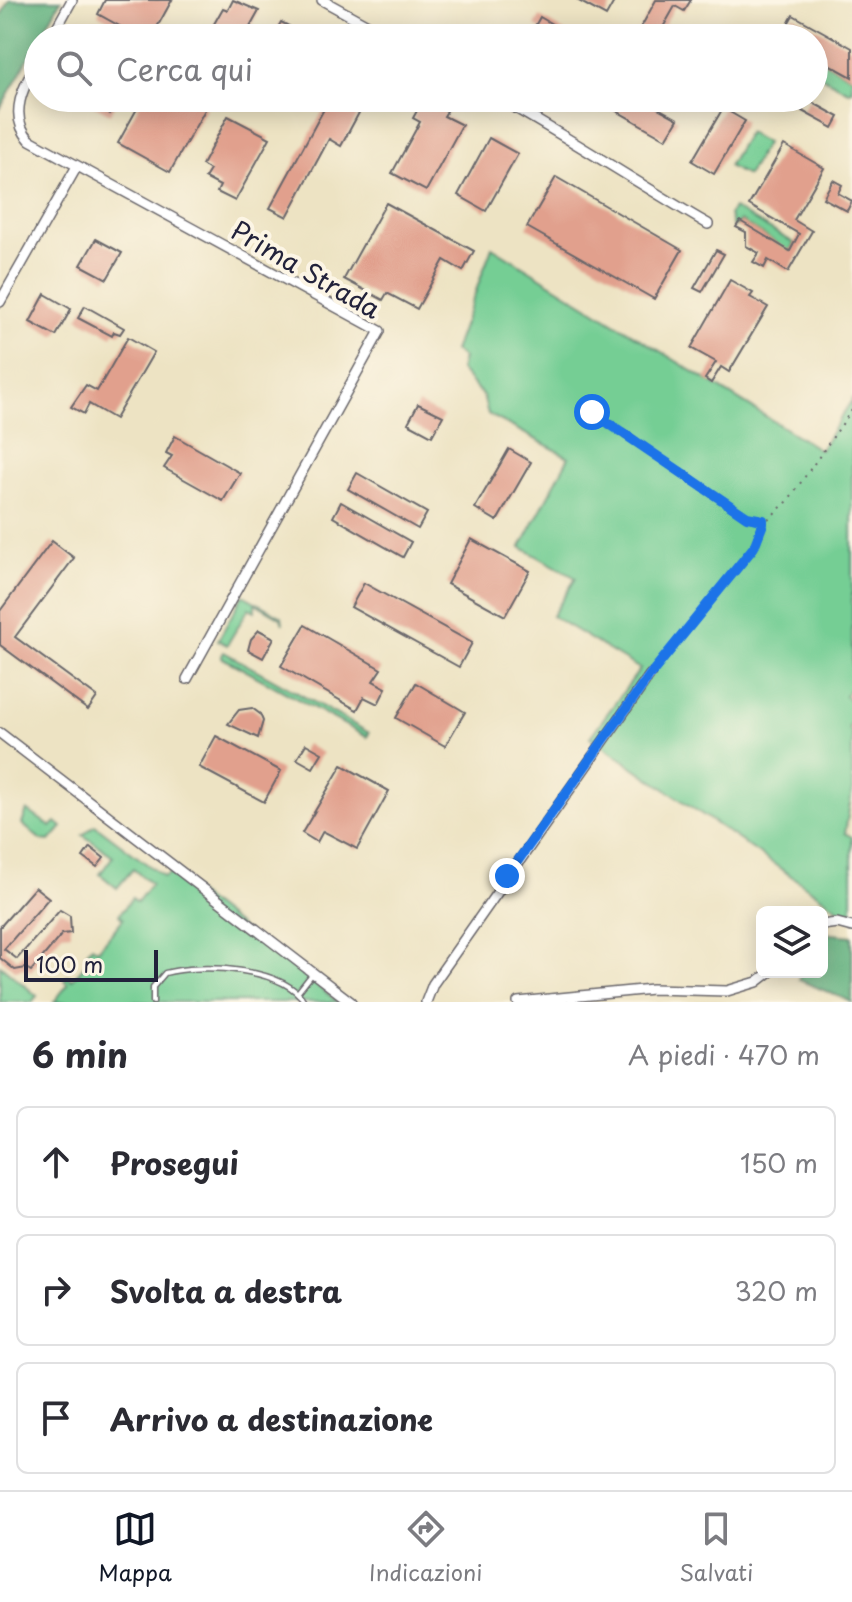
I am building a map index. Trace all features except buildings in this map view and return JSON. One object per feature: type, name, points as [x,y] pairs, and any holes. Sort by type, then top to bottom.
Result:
[{"type":"street","points":[[59,24],[72,0]]},
{"type":"street","points":[[322,0],[366,24]]},
{"type":"street","name":"Prima Strada","points":[[24,89],[18,123],[30,140],[76,168],[380,331],[187,679]]},
{"type":"street","points":[[523,112],[591,150],[609,167],[708,224]]},
{"type":"street","points":[[0,302],[76,168]]},
{"type":"street","points":[[426,1002],[433,984],[650,675]]},
{"type":"street","points":[[0,733],[351,1002]]},
{"type":"street","points":[[828,924],[852,927]]},
{"type":"street","points":[[518,1002],[652,989],[727,991],[762,978]]},
{"type":"lane","points":[[592,412],[747,517],[763,520]]},
{"type":"lane","points":[[153,1002],[156,983],[172,971],[253,972],[298,992],[305,1002]]},
{"type":"lane","points":[[298,992],[313,973]]},
{"type":"path","points":[[650,675],[754,547],[763,520],[787,502],[852,410]]},
{"type":"green space","points":[[9,0],[61,0],[48,24],[24,24],[24,66],[0,109],[0,18]]},
{"type":"green space","points":[[828,64],[852,77],[852,90],[848,91],[828,80]]},
{"type":"green space","points":[[748,132],[766,143],[747,176],[728,166]]},
{"type":"green space","points":[[733,208],[794,243],[786,258],[778,244],[740,221],[733,227],[729,215]]},
{"type":"green space","points":[[492,247],[820,450],[852,400],[852,686],[845,696],[852,702],[852,724],[848,728],[852,734],[852,792],[845,833],[852,837],[852,918],[590,737],[640,669],[552,616],[576,578],[521,547],[569,457],[488,414],[483,396],[460,370],[463,358],[454,351]]},
{"type":"green space","points":[[243,595],[282,617],[283,624],[281,618],[255,603],[255,611],[249,608],[227,645],[218,640]]},
{"type":"green space","points":[[224,652],[369,733],[367,737],[221,657]]},
{"type":"green space","points":[[27,810],[51,827],[56,822],[62,827],[50,841],[41,840],[22,824]]},
{"type":"green space","points":[[95,825],[164,877],[170,873],[338,1002],[54,1002],[68,984],[64,980],[68,976],[72,980],[92,957],[87,952],[92,946],[98,950],[123,919],[119,915],[132,898],[137,902],[151,884],[133,869],[117,888],[100,874],[113,856],[83,835]]},
{"type":"green space","points":[[828,934],[852,936],[852,1002],[799,980],[828,978]]},
{"type":"green space","points":[[0,965],[37,996],[32,1002],[0,1002]]},
{"type":"route","points":[[507,876],[650,675],[754,547],[763,524],[763,520],[747,517],[592,412]]}]
